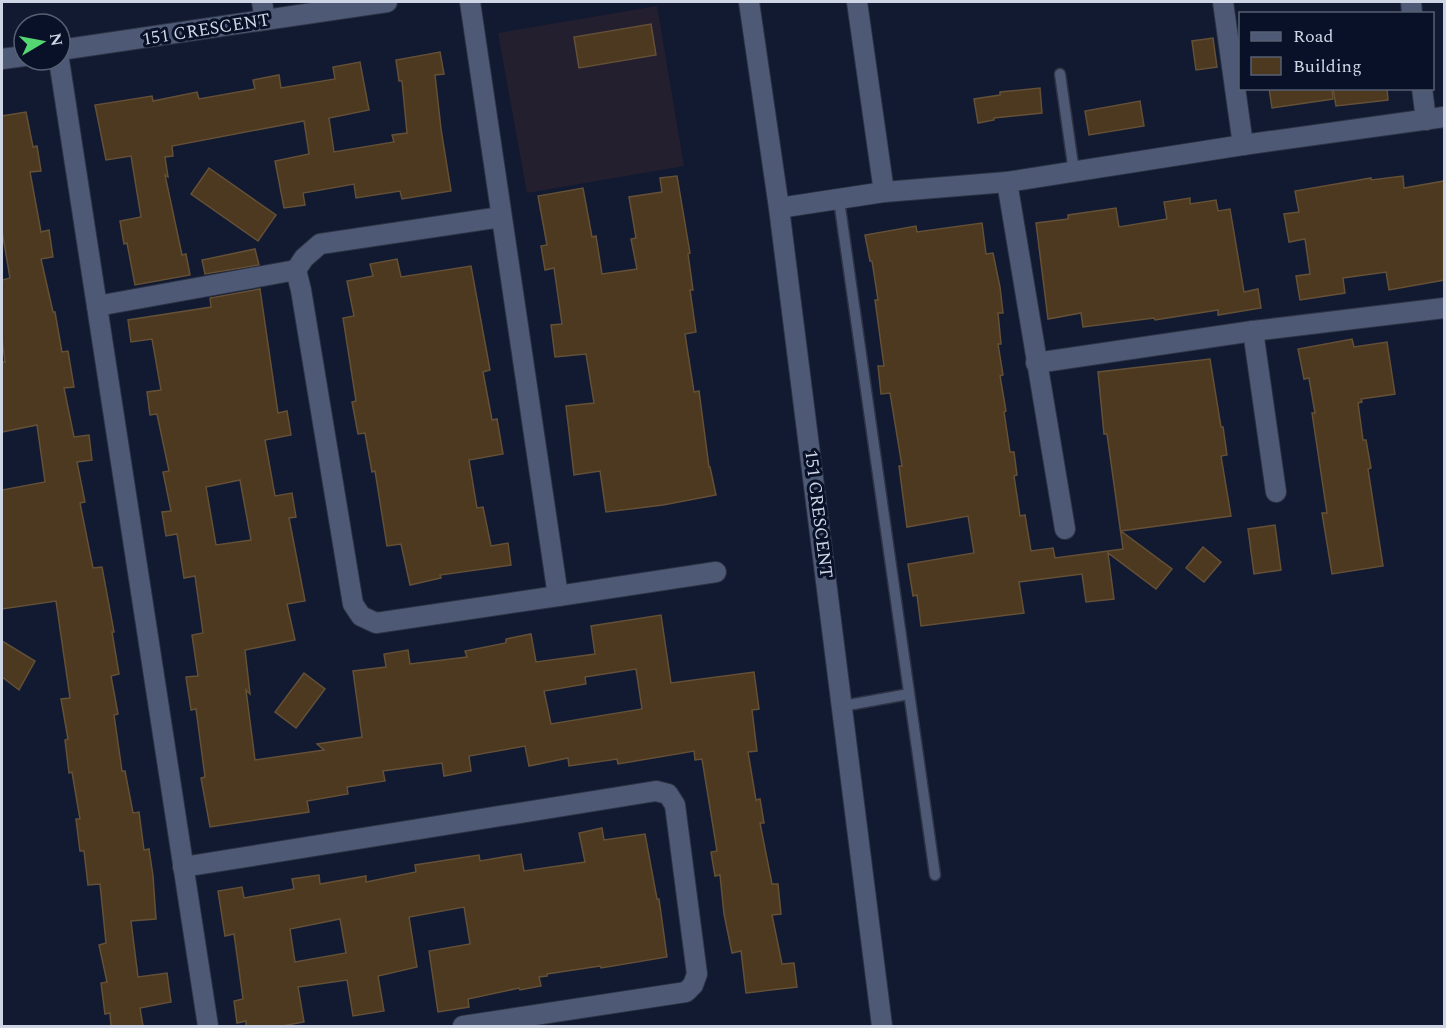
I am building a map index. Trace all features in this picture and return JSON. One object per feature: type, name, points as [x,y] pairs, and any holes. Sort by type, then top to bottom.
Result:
[{"type":"street","name":"151 CRESCENT","points":[[72,48],[264,10],[387,2]]},
{"type":"street","points":[[470,2],[558,596]]},
{"type":"street","name":"151 CRESCENT","points":[[749,2],[779,208],[882,1026]]},
{"type":"street","points":[[857,2],[884,192]]},
{"type":"street","points":[[1223,2],[1243,145]]},
{"type":"street","points":[[60,72],[208,1026]]},
{"type":"street","points":[[779,208],[884,192],[1007,182],[1435,118],[1423,90]]},
{"type":"street","points":[[1007,182],[1065,530]]},
{"type":"street","points":[[97,306],[296,270],[304,258],[320,244],[501,217]]},
{"type":"street","points":[[296,270],[353,604],[361,616],[376,623],[716,572]]},
{"type":"street","points":[[1036,363],[1253,331],[1444,308]]},
{"type":"street","points":[[1253,331],[1276,492]]},
{"type":"street","points":[[183,867],[656,790],[668,795],[675,805],[697,974],[693,985],[686,992],[463,1026]]},
{"type":"lane","points":[[1060,74],[1074,172]]},
{"type":"lane","points":[[839,200],[935,875]]},
{"type":"lane","points":[[843,706],[909,694]]},
{"type":"shaded area","points":[[657,6],[684,166],[527,193],[498,33]]},
{"type":"building","points":[[651,24],[656,55],[579,68],[574,37]]},
{"type":"building","points":[[1213,38],[1217,67],[1196,70],[1192,41]]},
{"type":"building","points":[[440,52],[444,74],[435,75],[451,191],[402,199],[400,191],[356,198],[354,184],[303,193],[305,205],[284,208],[275,161],[309,154],[304,121],[172,146],[173,156],[165,157],[168,177],[165,175],[182,255],[186,254],[190,275],[135,285],[120,221],[141,217],[131,156],[106,160],[95,105],[152,96],[153,101],[197,92],[199,99],[255,89],[253,80],[279,75],[281,88],[335,79],[333,67],[360,62],[369,110],[329,118],[334,152],[394,142],[392,135],[407,133],[402,81],[399,81],[396,60]]},
{"type":"building","points":[[1040,88],[1042,113],[994,118],[994,120],[978,123],[974,99],[1000,95],[1000,92]]},
{"type":"building","points":[[1269,90],[1332,90],[1333,99],[1272,108]]},
{"type":"building","points":[[1333,90],[1387,90],[1388,100],[1336,106]]},
{"type":"building","points":[[1140,101],[1144,126],[1089,135],[1085,111]]},
{"type":"building","points":[[26,112],[33,147],[37,146],[41,171],[30,172],[41,232],[49,230],[53,257],[41,259],[53,312],[55,312],[62,352],[68,351],[74,387],[64,388],[74,437],[89,435],[92,460],[77,462],[85,502],[80,503],[93,568],[102,567],[114,632],[112,632],[119,674],[111,676],[118,714],[114,715],[122,771],[125,771],[133,813],[139,812],[144,850],[149,849],[153,876],[156,919],[131,921],[138,977],[167,973],[171,1002],[140,1008],[143,1026],[111,1026],[110,1013],[105,1014],[101,983],[107,982],[99,945],[106,943],[100,884],[88,885],[84,851],[80,851],[76,819],[80,819],[72,772],[69,773],[65,740],[68,739],[61,699],[70,698],[56,601],[2,609],[2,490],[45,482],[37,425],[2,432],[2,362],[5,362],[2,338],[2,280],[10,278],[2,231],[2,116]]},
{"type":"building","points":[[209,168],[276,215],[258,241],[191,194]]},
{"type":"building","points":[[677,176],[690,253],[688,254],[693,290],[690,290],[696,332],[685,334],[694,392],[699,391],[709,467],[716,495],[606,512],[600,471],[574,475],[566,406],[594,403],[586,354],[555,357],[551,325],[562,324],[554,268],[545,270],[541,246],[547,245],[538,196],[583,188],[592,237],[596,236],[602,274],[637,269],[631,239],[636,238],[629,197],[662,192],[660,178]]},
{"type":"building","points":[[1403,176],[1404,188],[1444,181],[1444,280],[1389,290],[1386,272],[1343,278],[1345,293],[1300,300],[1296,276],[1310,274],[1305,239],[1289,242],[1284,214],[1299,212],[1295,191],[1371,178],[1371,180]]},
{"type":"building","points":[[1190,198],[1190,204],[1216,200],[1218,211],[1230,209],[1244,292],[1258,289],[1261,308],[1218,315],[1218,310],[1155,320],[1154,318],[1083,327],[1081,313],[1048,319],[1036,223],[1068,219],[1068,215],[1116,208],[1119,227],[1167,219],[1164,202]]},
{"type":"building","points":[[982,223],[986,254],[993,253],[1000,287],[1003,313],[998,313],[1001,344],[998,344],[1003,375],[1000,376],[1006,411],[1004,412],[1010,452],[1014,452],[1017,475],[1014,476],[1020,516],[1025,515],[1031,551],[1053,548],[1055,558],[1123,549],[1107,434],[1104,434],[1098,372],[1210,359],[1227,455],[1221,456],[1231,516],[1121,531],[1172,569],[1156,589],[1108,553],[1114,599],[1086,602],[1082,574],[1019,582],[1024,613],[921,626],[917,595],[913,596],[908,564],[974,553],[968,516],[907,527],[899,466],[902,466],[890,393],[881,394],[878,366],[884,366],[875,300],[878,300],[865,235],[916,226],[917,232]]},
{"type":"building","points":[[255,249],[259,265],[205,274],[202,260]]},
{"type":"building","points":[[397,259],[401,277],[471,266],[490,370],[483,372],[492,420],[497,419],[503,454],[469,460],[477,508],[483,507],[491,546],[508,543],[511,565],[440,575],[441,578],[410,585],[401,544],[387,546],[375,471],[372,472],[365,433],[358,434],[352,402],[356,401],[343,318],[354,316],[347,281],[373,276],[370,264]]},
{"type":"building","points":[[260,289],[278,413],[287,411],[291,435],[265,440],[275,496],[292,493],[296,517],[289,518],[305,601],[287,604],[295,640],[245,650],[250,694],[246,690],[255,760],[324,750],[317,744],[362,737],[353,671],[386,667],[384,654],[408,650],[410,664],[467,657],[465,651],[506,643],[506,639],[531,634],[536,662],[595,654],[591,626],[661,615],[671,683],[754,672],[759,709],[752,710],[757,751],[748,752],[756,800],[760,799],[764,823],[760,823],[772,884],[778,884],[781,914],[772,915],[782,964],[794,963],[797,987],[746,993],[741,951],[732,953],[724,914],[720,875],[715,876],[711,852],[717,851],[702,759],[695,760],[694,751],[618,764],[617,759],[569,766],[568,758],[529,766],[525,746],[469,756],[471,771],[444,776],[442,763],[383,771],[385,781],[347,787],[348,794],[307,801],[309,812],[210,827],[201,778],[205,777],[196,709],[191,710],[186,677],[198,676],[192,635],[203,633],[195,576],[184,578],[177,534],[166,536],[162,512],[171,511],[163,472],[169,471],[157,414],[150,415],[147,392],[161,390],[152,339],[131,342],[128,320],[211,307],[210,298]],"holes":[[[240,480],[251,540],[216,545],[206,487]],[[636,669],[642,709],[551,724],[544,691],[586,684],[585,677]]]},
{"type":"building","points":[[1352,339],[1354,347],[1387,342],[1395,394],[1361,399],[1362,402],[1358,403],[1363,440],[1366,440],[1371,468],[1368,469],[1383,566],[1332,574],[1322,513],[1327,513],[1312,413],[1315,413],[1309,378],[1304,379],[1298,349]]},
{"type":"building","points":[[1275,525],[1281,570],[1254,574],[1248,529]]},
{"type":"building","points":[[1203,547],[1221,562],[1204,582],[1186,568]]},
{"type":"building","points":[[2,641],[35,661],[19,690],[2,677]]},
{"type":"building","points":[[304,673],[325,689],[296,728],[275,712]]},
{"type":"building","points":[[602,828],[604,840],[645,834],[657,899],[659,899],[667,957],[547,974],[547,976],[539,977],[541,986],[520,990],[519,988],[468,999],[469,1007],[438,1012],[429,951],[470,944],[464,907],[409,917],[417,967],[378,976],[384,1011],[353,1016],[347,980],[298,987],[304,1022],[282,1026],[246,1026],[246,1021],[237,1023],[234,1001],[243,999],[234,934],[225,936],[218,891],[242,887],[244,898],[294,889],[292,879],[319,875],[320,884],[366,876],[366,882],[416,872],[415,865],[479,855],[480,861],[521,854],[524,871],[585,862],[579,833]],"holes":[[[340,919],[346,953],[295,962],[290,929]]]}]
